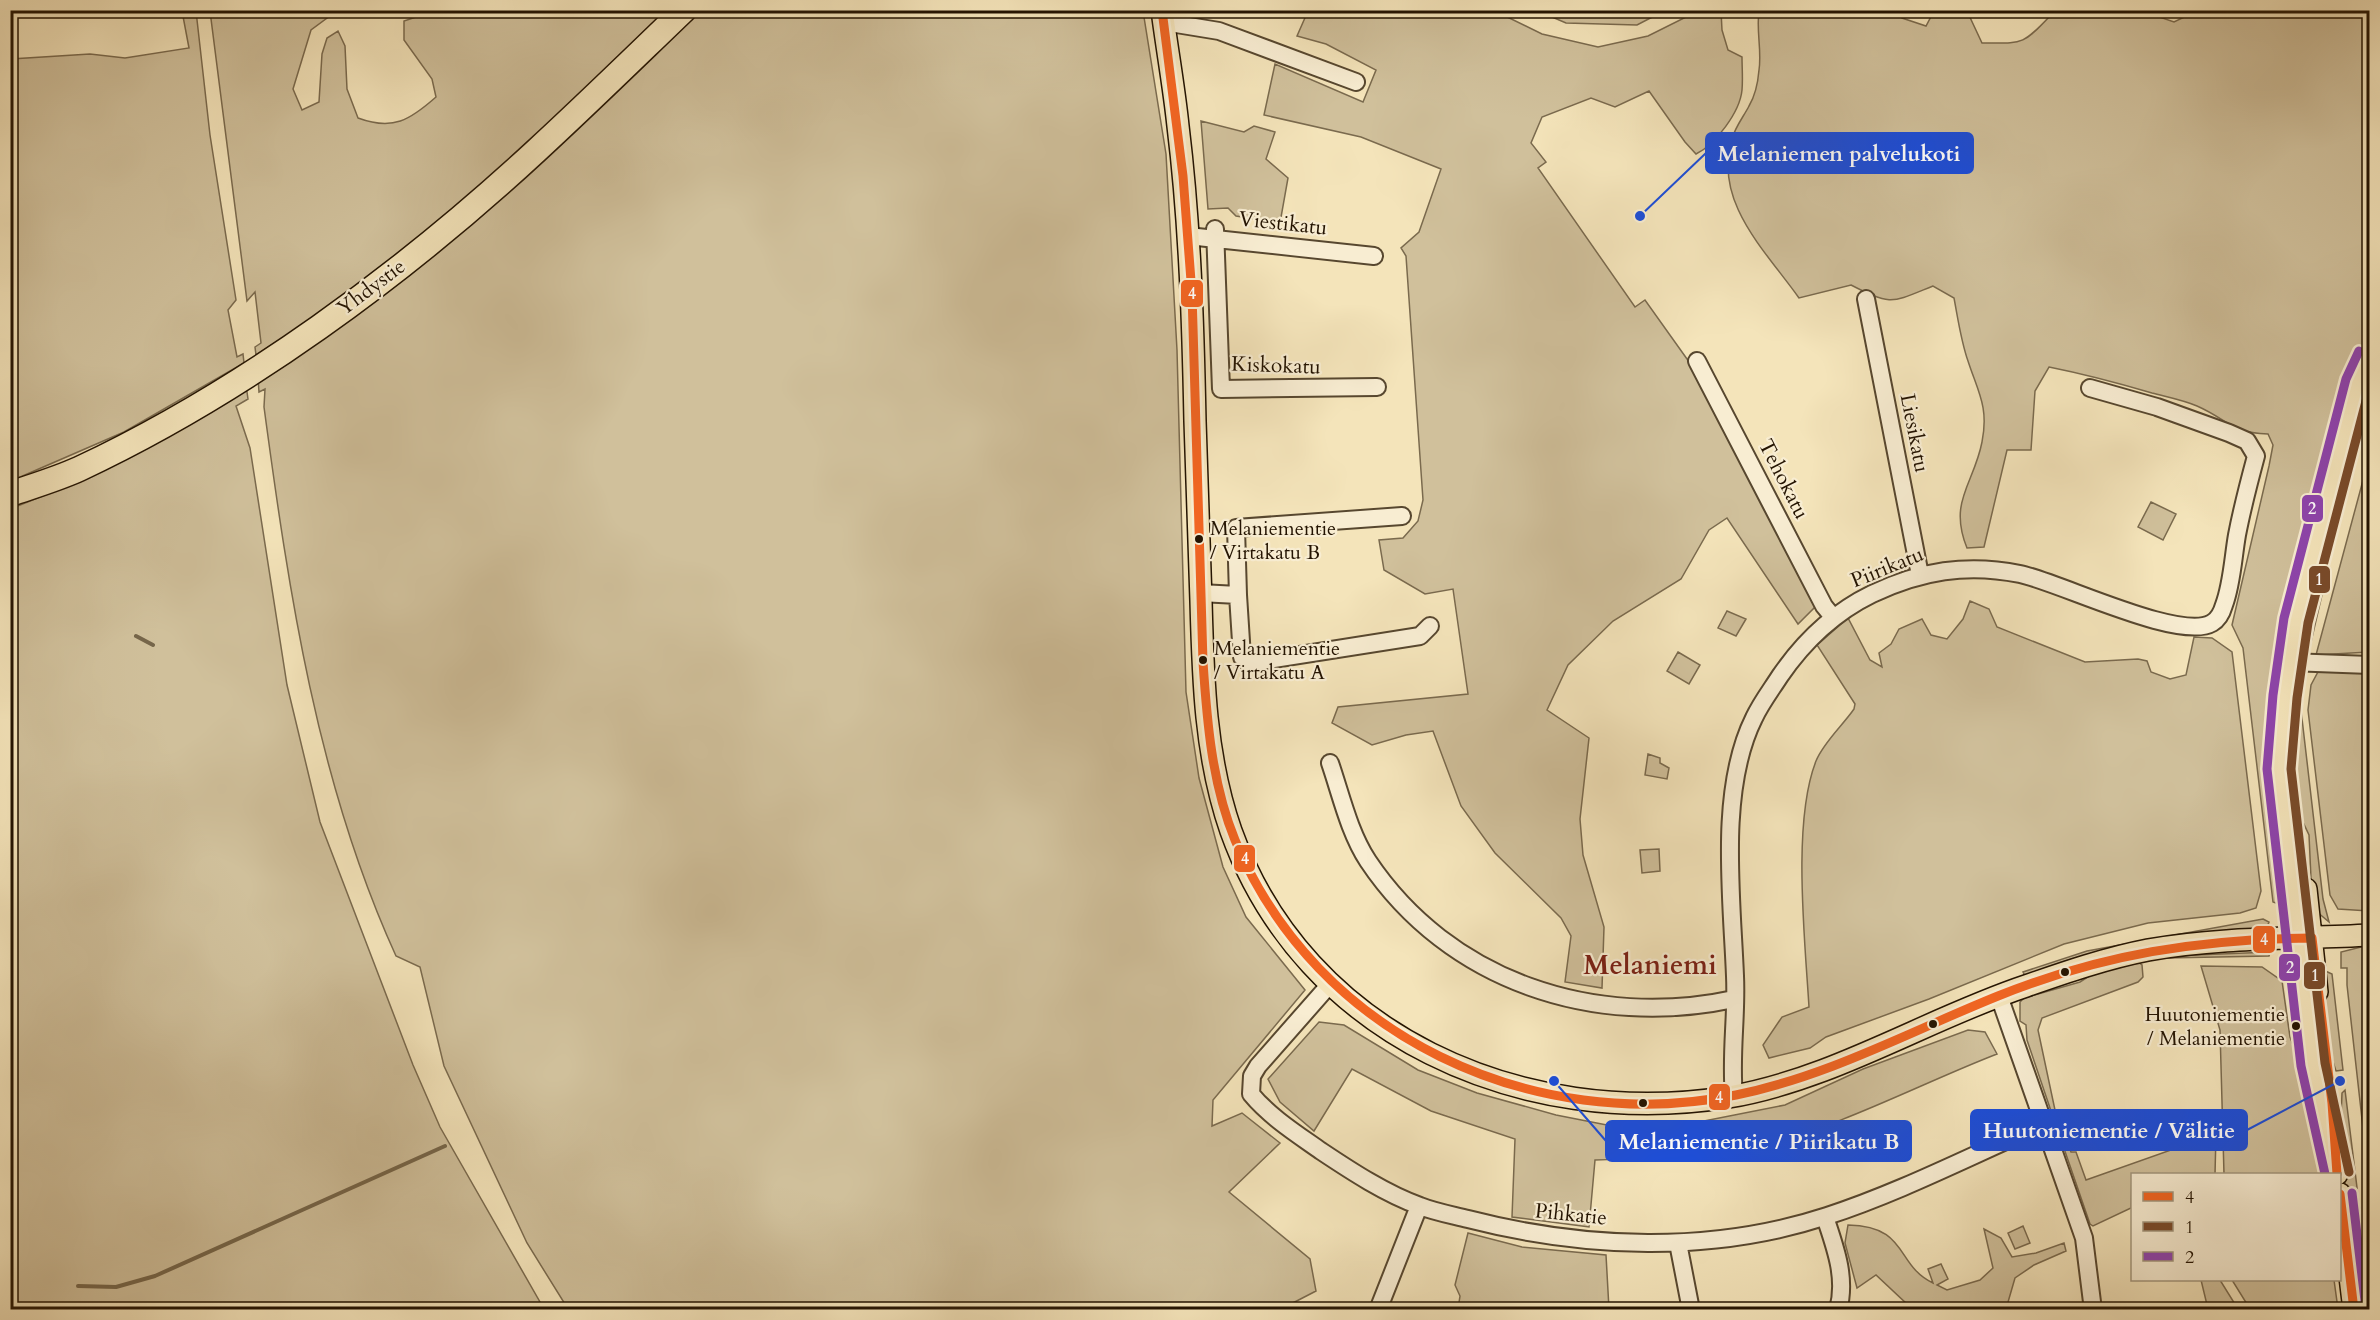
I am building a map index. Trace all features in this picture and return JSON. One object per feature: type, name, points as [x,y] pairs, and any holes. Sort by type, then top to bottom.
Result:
[{"type":"highway","name":"Yhdystie","points":[[10,494],[78,469],[145,434],[213,396],[295,342],[452,224],[535,153],[684,10]]},
{"type":"main road","points":[[1163,16],[1179,126],[1192,279],[1200,593],[1210,748],[1230,828],[1267,902],[1289,936],[1331,983],[1380,1024],[1423,1050],[1463,1070],[1502,1084],[1553,1096],[1640,1105],[1734,1096],[1770,1088],[1838,1064],[1999,996],[2105,960],[2150,950],[2370,935]]},
{"type":"main road","points":[[2337,1173],[2332,1138],[2332,1103],[2304,938],[2284,704],[2296,621],[2338,452],[2358,382],[2370,356]]},
{"type":"main road","points":[[2341,1202],[2354,1310]]},
{"type":"street","points":[[1163,16],[1219,31],[1356,82]]},
{"type":"street","name":"Viestikatu","points":[[1188,236],[1215,234],[1374,256]]},
{"type":"street","name":"Kiskokatu","points":[[1215,234],[1221,389],[1377,387]]},
{"type":"street","name":"Liesikatu","points":[[1866,299],[1920,575]]},
{"type":"street","name":"Tehokatu","points":[[1697,361],[1824,606],[1833,616]]},
{"type":"street","name":"Piirikatu","points":[[1734,1096],[1731,1066],[1734,999],[1730,828],[1733,799],[1752,720],[1793,657],[1833,616],[1865,598],[1920,575],[1944,570],[1982,569],[2022,574],[2114,606],[2195,628],[2212,623],[2219,616],[2225,604],[2237,532],[2256,456],[2247,441],[2229,433],[2157,407],[2090,388]]},
{"type":"street","points":[[1402,516],[1236,528],[1242,657],[1250,663],[1420,636],[1430,626]]},
{"type":"street","points":[[1200,593],[1238,595]]},
{"type":"street","points":[[2289,662],[2370,665]]},
{"type":"street","points":[[1330,763],[1353,830],[1368,860],[1399,900],[1438,936],[1484,967],[1544,992],[1592,1005],[1644,1007],[1734,999]]},
{"type":"street","name":"Pihkatie","points":[[1331,983],[1257,1066],[1252,1076],[1251,1094],[1301,1137],[1351,1170],[1419,1206],[1538,1234],[1601,1241],[1678,1243],[1768,1230],[1825,1216],[1889,1193],[2044,1124]]},
{"type":"street","points":[[1999,996],[2084,1238],[2093,1310]]},
{"type":"street","points":[[1378,1310],[1419,1206]]},
{"type":"street","points":[[1825,1216],[1839,1262],[1842,1285],[1838,1310]]},
{"type":"street","points":[[1678,1243],[1691,1310]]},
{"type":"shaded area","points":[[437,10],[672,11],[512,159],[430,230],[333,305],[256,355],[255,347],[261,343],[255,292],[247,301],[210,11],[369,11],[366,14],[334,13],[311,30],[293,89],[302,110],[319,102],[322,54],[327,38],[338,31],[345,46],[347,89],[358,118],[370,122],[391,123],[418,112],[436,97],[432,79],[404,40],[404,21]]},
{"type":"shaded area","points":[[182,11],[196,11],[210,135],[236,300],[228,310],[237,357],[243,354],[244,363],[124,432],[11,481],[11,59],[90,54],[125,58],[189,48]]},
{"type":"shaded area","points":[[698,11],[1143,11],[1166,154],[1177,350],[1186,692],[1199,778],[1223,867],[1246,917],[1305,990],[1213,1100],[1212,1126],[1242,1113],[1280,1143],[1229,1192],[1310,1259],[1316,1291],[1287,1306],[1288,1310],[568,1309],[527,1243],[444,1066],[420,967],[396,956],[369,890],[326,755],[296,617],[264,407],[265,389],[259,392],[258,378],[587,118]]},
{"type":"shaded area","points":[[1308,11],[1495,11],[1542,34],[1598,47],[1648,36],[1698,11],[1721,11],[1722,30],[1728,50],[1742,57],[1742,90],[1737,108],[1718,136],[1696,154],[1649,91],[1615,107],[1591,98],[1542,117],[1531,143],[1546,162],[1538,168],[1635,307],[1645,300],[1687,359],[1818,604],[1798,624],[1727,518],[1709,530],[1681,579],[1613,621],[1568,665],[1547,710],[1589,738],[1580,819],[1583,855],[1604,927],[1602,988],[1565,982],[1571,936],[1561,918],[1495,853],[1461,806],[1433,731],[1406,735],[1372,745],[1332,723],[1338,707],[1468,694],[1453,589],[1425,594],[1384,570],[1379,540],[1403,538],[1418,521],[1423,500],[1406,256],[1401,248],[1419,232],[1441,169],[1361,137],[1264,115],[1275,64],[1363,102],[1376,70],[1326,44],[1297,36]]},
{"type":"shaded area","points":[[1538,11],[1664,11],[1637,25],[1566,23]]},
{"type":"shaded area","points":[[1759,11],[1896,11],[1902,18],[1926,26],[1934,11],[1967,11],[1982,43],[1995,43],[2014,42],[2027,38],[2050,16],[2049,11],[2142,11],[2174,22],[2197,11],[2369,11],[2369,335],[2351,385],[2288,630],[2287,907],[2273,902],[2243,648],[2232,625],[2273,445],[2268,434],[2237,428],[2208,411],[2186,402],[2049,367],[2035,391],[2031,450],[2007,450],[1984,547],[1967,548],[1960,518],[1961,505],[1978,457],[1984,419],[1981,400],[1963,346],[1954,298],[1933,286],[1899,299],[1884,299],[1851,285],[1799,298],[1758,243],[1736,204],[1730,184],[1728,162],[1733,135],[1751,102],[1757,84],[1760,63]]},
{"type":"shaded area","points":[[1201,121],[1244,132],[1254,126],[1275,132],[1266,159],[1288,178],[1280,223],[1236,216],[1228,208],[1208,209]]},
{"type":"shaded area","points":[[246,385],[248,399],[236,406],[250,448],[287,685],[320,822],[413,1065],[440,1127],[544,1309],[11,1309],[10,509],[60,489]]},
{"type":"shaded area","points":[[2350,451],[2347,487],[2308,655],[2302,653],[2301,638],[2305,614],[2319,555]]},
{"type":"shaded area","points":[[2369,458],[2369,652],[2316,655]]},
{"type":"shaded area","points":[[2151,502],[2176,514],[2163,540],[2138,527]]},
{"type":"shaded area","points":[[1970,601],[1989,609],[1997,627],[2085,662],[2138,659],[2147,661],[2151,672],[2170,679],[2186,675],[2194,637],[2212,638],[2232,652],[2261,891],[2256,908],[2240,913],[2148,923],[2064,944],[1929,999],[1826,1037],[1810,1048],[1769,1058],[1763,1045],[1782,1017],[1809,1007],[1802,882],[1804,816],[1809,786],[1819,754],[1854,709],[1855,704],[1817,645],[1848,618],[1870,660],[1882,667],[1879,653],[1891,644],[1899,629],[1922,619],[1931,635],[1947,639],[1963,619]]},
{"type":"shaded area","points":[[1727,611],[1746,619],[1736,636],[1718,628]]},
{"type":"shaded area","points":[[1678,652],[1700,665],[1689,684],[1667,671]]},
{"type":"shaded area","points":[[2319,670],[2369,672],[2369,911],[2338,909],[2330,895],[2308,710],[2311,685]]},
{"type":"shaded area","points":[[2305,671],[2301,710],[2323,899],[2329,922],[2316,911],[2312,900],[2309,835],[2302,820],[2295,763],[2292,713],[2294,680]]},
{"type":"shaded area","points":[[1648,754],[1660,758],[1660,763],[1669,768],[1667,779],[1645,775]]},
{"type":"shaded area","points":[[1659,849],[1660,871],[1642,873],[1640,850]]},
{"type":"shaded area","points":[[2263,919],[2269,922],[2267,927],[2026,978],[2023,972],[2087,951]]},
{"type":"shaded area","points":[[2369,945],[2369,1182],[2347,968],[2341,968],[2341,952]]},
{"type":"shaded area","points":[[2270,952],[2269,956],[2165,958],[2171,956]]},
{"type":"shaded area","points":[[2137,961],[2142,965],[2143,977],[2138,982],[2042,1018],[2038,1030],[2055,1110],[2051,1111],[2027,1040],[2026,1025],[2020,1021],[2020,1002],[2024,998],[2080,982],[2100,969]]},
{"type":"shaded area","points":[[2201,966],[2262,967],[2282,981],[2290,1037],[2303,1070],[2321,1173],[2224,1173],[2220,1030]]},
{"type":"shaded area","points":[[2321,969],[2332,974],[2343,1070],[2336,1071],[2328,1046]]},
{"type":"shaded area","points":[[1319,1022],[1344,1025],[1418,1070],[1477,1093],[1556,1115],[1617,1127],[1699,1122],[1785,1105],[1863,1069],[1968,1030],[1985,1032],[1997,1054],[1851,1116],[1763,1145],[1700,1155],[1595,1160],[1589,1227],[1512,1217],[1515,1139],[1431,1111],[1352,1069],[1314,1131],[1280,1102],[1268,1079]]},
{"type":"shaded area","points":[[2345,1090],[2369,1285],[2369,1309],[2360,1309],[2340,1141],[2342,1093]]},
{"type":"shaded area","points":[[2061,1128],[2071,1152],[2076,1152],[2086,1180],[2216,1134],[2215,1173],[2131,1173],[2131,1208],[2093,1226],[2090,1224],[2058,1131]]},
{"type":"shaded area","points":[[1848,1225],[1868,1227],[1882,1232],[1892,1239],[1921,1275],[1933,1283],[1928,1269],[1941,1264],[1948,1279],[1937,1285],[1947,1290],[1980,1280],[1993,1268],[1984,1229],[2001,1238],[2012,1257],[2036,1253],[2064,1243],[2066,1251],[2034,1265],[2015,1278],[2006,1309],[1910,1309],[1876,1275],[1857,1288],[1845,1243]]},
{"type":"shaded area","points":[[2023,1226],[2030,1243],[2015,1249],[2008,1233]]},
{"type":"shaded area","points":[[1468,1233],[1522,1247],[1606,1255],[1609,1309],[1458,1309],[1460,1296],[1455,1285]]},
{"type":"shaded area","points":[[2201,1281],[2221,1281],[2238,1309],[2208,1309]]},
{"type":"shaded area","points":[[2233,1281],[2334,1281],[2338,1309],[2250,1309]]},
{"type":"waterway","points":[[136,636],[153,645]]},
{"type":"waterway","points":[[78,1286],[116,1287],[155,1276],[445,1146]]},
{"type":"transit line","name":"4","points":[[1162,10],[1183,176],[1192,294],[1203,662],[1212,752],[1221,797],[1235,840],[1271,909],[1319,968],[1376,1018],[1440,1056],[1510,1084],[1583,1100],[1660,1104],[1736,1095],[1770,1087],[1837,1065],[2037,981],[2114,959],[2191,946],[2312,938],[2332,1103],[2337,1173]]},
{"type":"transit line","name":"2","points":[[2325,1173],[2301,1066],[2267,769],[2273,695],[2284,618],[2346,379],[2359,351]]},
{"type":"transit line","name":"1","points":[[2349,1172],[2325,1063],[2291,769],[2297,698],[2308,623],[2370,386]]},
{"type":"transit line","name":"2","points":[[2352,1193],[2366,1309]]},
{"type":"transit line","name":"4","points":[[2341,1202],[2354,1310]]},
{"type":"place","name":"Melaniemen palvelukoti","points":[[1640,216]]},
{"type":"place","name":"Melaniementie / Virtakatu B","points":[[1199,539]]},
{"type":"place","name":"Melaniementie / Virtakatu A","points":[[1203,660]]},
{"type":"place","name":"Huutoniementie / Melaniementie","points":[[2296,1026]]},
{"type":"place","name":"Melaniementie / Piirikatu B","points":[[1554,1081]]},
{"type":"place","name":"Huutoniementie / Välitie","points":[[2340,1081]]},
{"type":"district","name":"Melaniemi","points":[[1650,965]]}]
